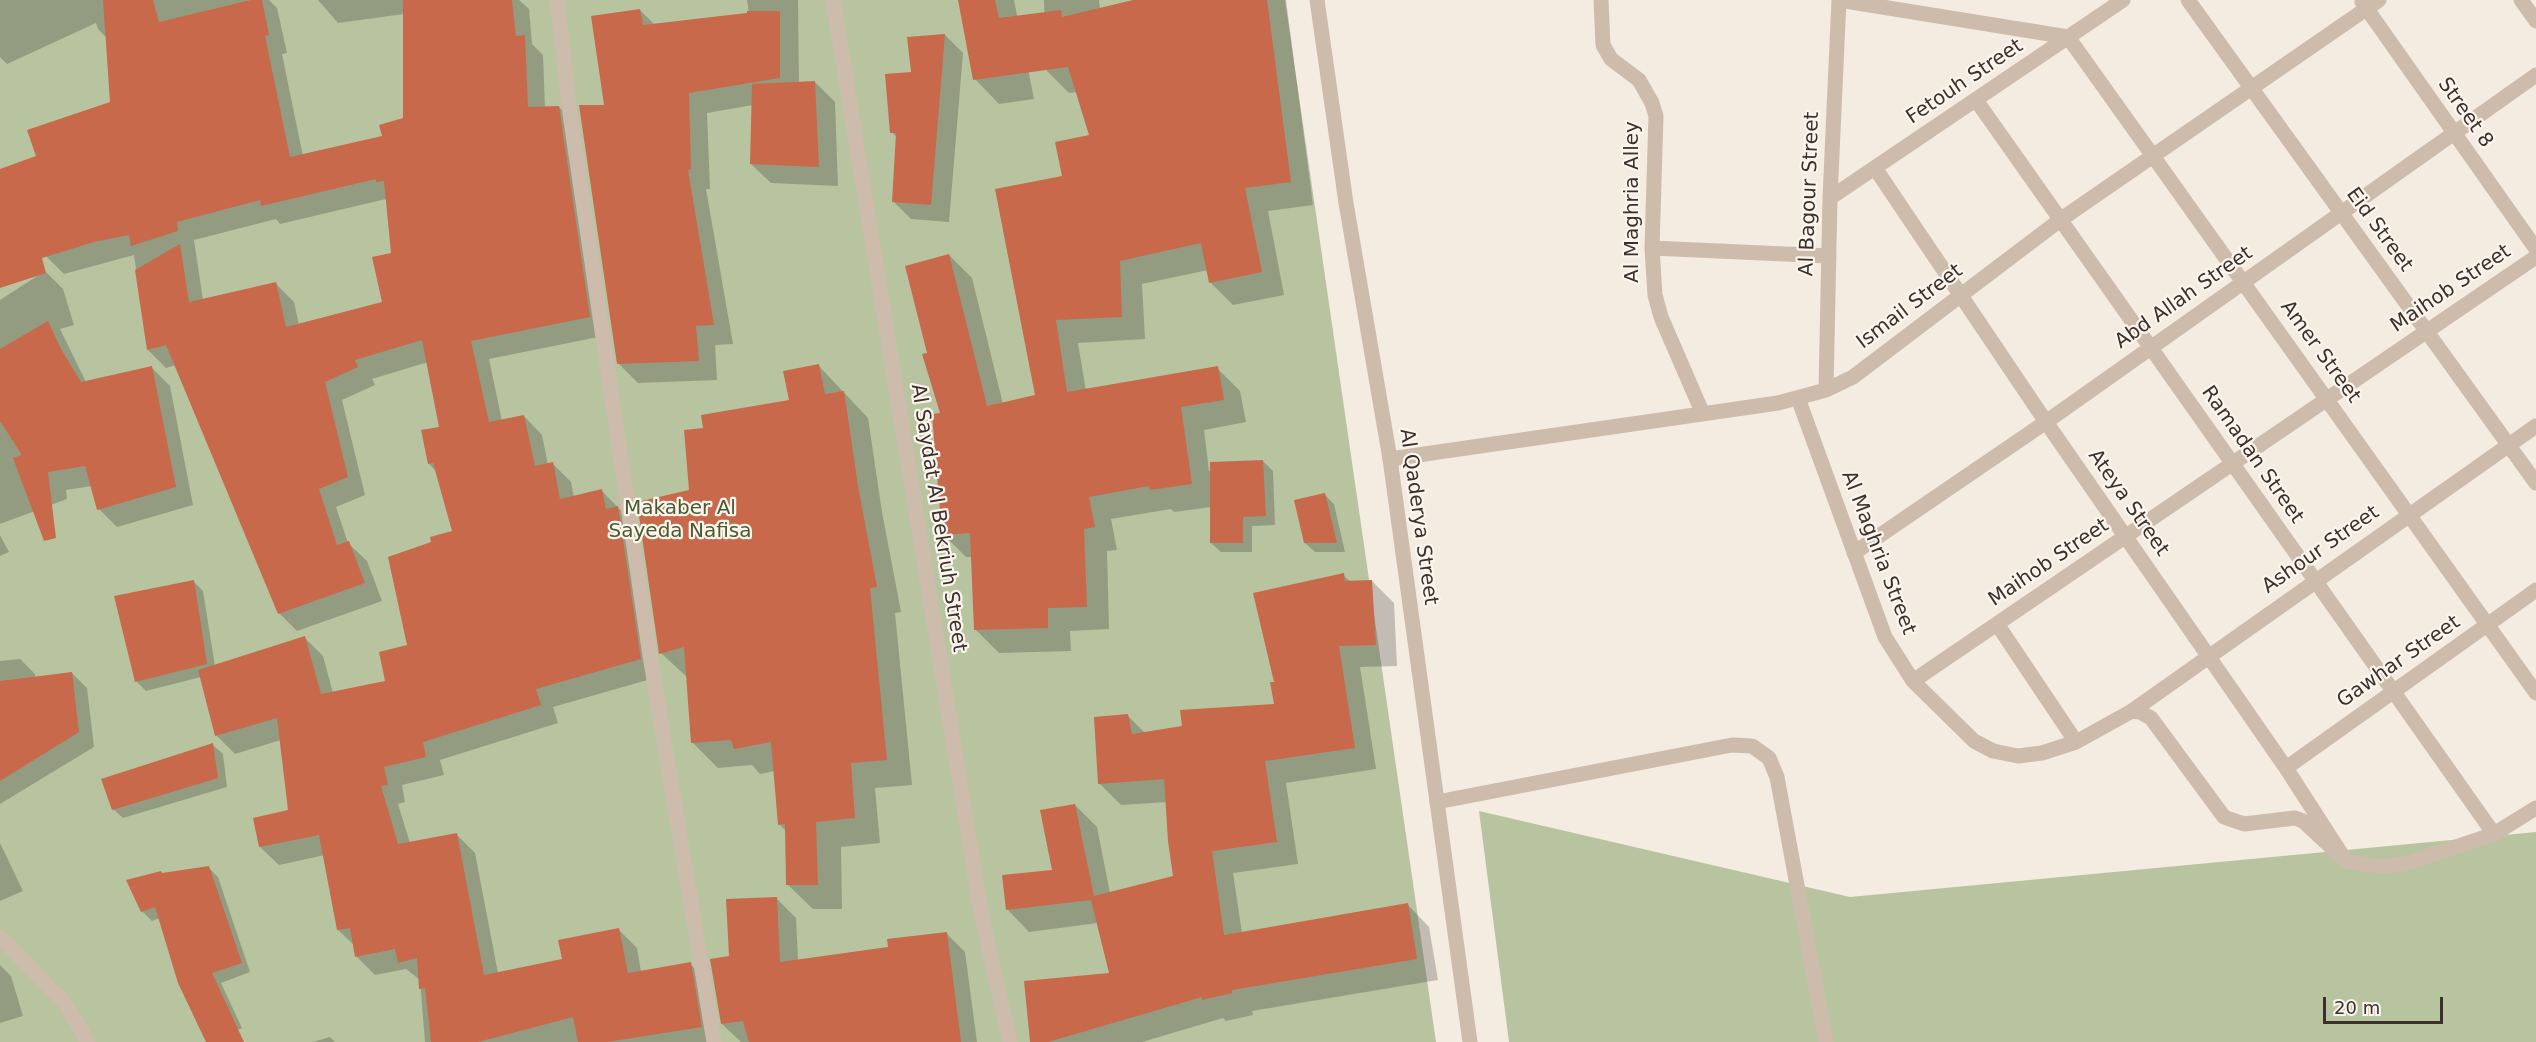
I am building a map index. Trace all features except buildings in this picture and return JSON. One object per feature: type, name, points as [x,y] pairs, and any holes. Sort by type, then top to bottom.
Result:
[{"type":"street","points":[[557,0],[570,114],[645,621],[714,1042]]},
{"type":"street","name":"Al Saydat Al Bekriuh Street","points":[[833,0],[981,913],[1010,1042]]},
{"type":"street","name":"Al Qaderya Street","points":[[1317,0],[1346,203],[1390,459],[1470,1042]]},
{"type":"street","name":"Al Maghria Alley","points":[[1601,0],[1603,45],[1606,52],[1639,80],[1652,103],[1656,116],[1652,248],[1655,296],[1661,317],[1703,414]]},
{"type":"street","points":[[1839,0],[2068,37]]},
{"type":"street","name":"Al Bagour Street","points":[[1826,390],[1828,256],[1839,0]]},
{"type":"street","name":"Fetouh Street","points":[[1830,198],[2123,0]]},
{"type":"street","name":"Eid Street","points":[[2188,0],[2536,483]]},
{"type":"street","points":[[2521,0],[2536,21]]},
{"type":"street","name":"Ismail Street","points":[[1390,459],[1778,403],[1826,390],[1853,377],[2060,220],[2251,89],[2369,3]]},
{"type":"street","name":"Street 8","points":[[2369,3],[2454,132],[2536,249]]},
{"type":"street","name":"Amer Street","points":[[2068,37],[2328,398],[2536,693]]},
{"type":"street","name":"Abd Allah Street","points":[[1854,553],[2046,422],[2536,75]]},
{"type":"street","name":"Ramadan Street","points":[[1976,100],[2494,834]]},
{"type":"street","name":"Ateya Street","points":[[1875,168],[2046,422],[2286,768],[2346,861]]},
{"type":"street","points":[[1652,248],[1828,256]]},
{"type":"street","name":"Maihob Street","points":[[1913,681],[2536,257]]},
{"type":"street","name":"Al Maghria Street","points":[[1798,398],[1884,637],[1913,681],[1974,741],[1993,751],[2018,756],[2042,753],[2076,742],[2132,711]]},
{"type":"street","name":"Ashour Street","points":[[2132,711],[2208,655],[2536,426]]},
{"type":"street","name":"Gawhar Street","points":[[2286,768],[2536,590]]},
{"type":"street","points":[[1997,624],[2076,742]]},
{"type":"street","points":[[2132,711],[2140,712],[2151,718],[2224,817],[2244,824],[2295,818],[2302,821],[2346,861],[2387,866],[2408,863],[2494,834],[2536,808]]},
{"type":"street","points":[[1437,802],[1732,745],[1752,746],[1769,758],[1777,777],[1826,1042]]},
{"type":"street","points":[[0,936],[65,1003],[87,1042]]},
{"type":"green space","name":"Makaber Al Sayeda Nafisa","points":[[0,0],[1285,0],[1436,1042],[0,1042]]},
{"type":"green space","points":[[1479,811],[1850,897],[2536,832],[2536,1042],[1509,1042]]}]
